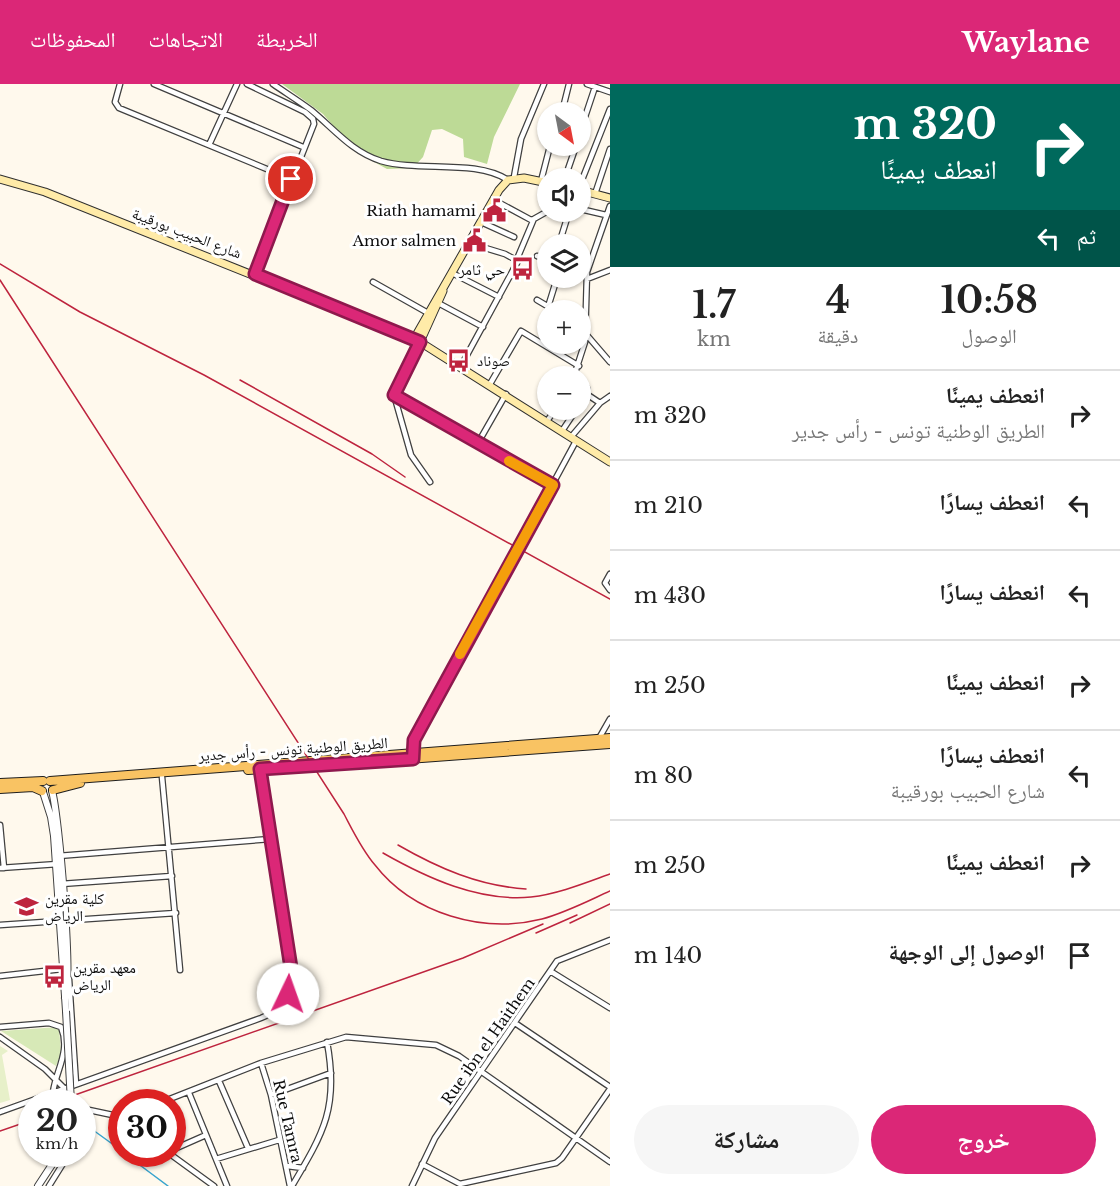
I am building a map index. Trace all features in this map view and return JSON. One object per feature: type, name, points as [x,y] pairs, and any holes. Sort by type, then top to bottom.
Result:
[{"type":"main road","points":[[417,340],[428,313],[494,200],[511,178],[537,181]]},
{"type":"main road","name":"شارع الحبيب بورقيبة","points":[[0,179],[45,192],[417,340],[506,394],[610,462]]},
{"type":"main road","points":[[591,193],[610,198]]},
{"type":"main road","points":[[417,340],[440,304],[444,288]]},
{"type":"main road","name":"الطريق الوطنية تونس - رأس جدير","points":[[598,742],[610,738]]},
{"type":"main road","name":"الطريق الوطنية تونس - رأس جدير","points":[[0,783],[598,742],[610,744]]},
{"type":"main road","name":"الطريق الوطنية تونس - رأس جدير","points":[[42,792],[80,783],[260,766]]},
{"type":"main road","points":[[46,781],[53,791]]},
{"type":"main road","points":[[0,789],[33,787],[42,792],[46,781]]},
{"type":"street","points":[[120,84],[115,102],[119,108],[291,179]]},
{"type":"street","points":[[154,84],[303,147]]},
{"type":"street","points":[[209,146],[237,84]]},
{"type":"street","points":[[247,84],[310,116],[314,124],[303,147],[255,274]]},
{"type":"street","points":[[273,84],[311,110],[340,138],[373,158],[403,164],[488,172],[511,178],[521,139],[544,84]]},
{"type":"street","points":[[564,102],[569,84]]},
{"type":"street","points":[[587,84],[610,92]]},
{"type":"street","points":[[590,102],[595,87]]},
{"type":"street","points":[[587,168],[610,109]]},
{"type":"street","points":[[595,194],[610,149]]},
{"type":"street","points":[[494,200],[532,220]]},
{"type":"street","points":[[591,260],[610,206]]},
{"type":"street","points":[[591,212],[606,215]]},
{"type":"street","points":[[532,220],[537,217]]},
{"type":"street","points":[[461,366],[499,297],[533,224],[532,220]]},
{"type":"street","points":[[481,222],[514,237]]},
{"type":"street","points":[[469,243],[517,259]]},
{"type":"street","points":[[591,277],[610,270]]},
{"type":"street","points":[[452,273],[499,297]]},
{"type":"street","points":[[373,282],[428,313]]},
{"type":"street","points":[[440,304],[483,327]]},
{"type":"street","points":[[490,384],[521,331],[579,366],[581,354]]},
{"type":"street","points":[[417,340],[394,395],[411,455],[430,482]]},
{"type":"street","points":[[591,340],[610,362]]},
{"type":"street","points":[[602,352],[610,354]]},
{"type":"street","points":[[478,443],[506,394]]},
{"type":"street","points":[[394,395],[553,485]]},
{"type":"street","points":[[412,756],[414,740],[553,485],[574,439],[600,403],[610,396]]},
{"type":"street","points":[[591,397],[600,403]]},
{"type":"street","points":[[562,431],[569,420]]},
{"type":"street","points":[[610,574],[605,583],[610,590]]},
{"type":"street","points":[[598,742],[610,719]]},
{"type":"street","points":[[0,1037],[55,1077],[64,1088],[261,1018],[283,1003],[290,987],[291,974],[260,766]]},
{"type":"street","points":[[162,777],[180,970]]},
{"type":"street","points":[[53,791],[58,816],[58,860]]},
{"type":"street","points":[[42,792],[51,817],[58,860],[70,1089]]},
{"type":"street","points":[[0,825],[2,868],[169,847],[271,838]]},
{"type":"street","points":[[60,884],[172,876]]},
{"type":"street","points":[[0,925],[176,913]]},
{"type":"street","name":"Rue ibn el Haithem","points":[[412,1186],[435,1138],[560,958],[610,940]]},
{"type":"street","points":[[65,969],[72,997],[76,1084]]},
{"type":"street","points":[[0,976],[65,969]]},
{"type":"street","points":[[550,972],[610,1008]]},
{"type":"street","points":[[0,1027],[49,1023],[61,1027],[64,1061],[55,1077],[53,1089]]},
{"type":"street","points":[[422,1164],[460,1184],[556,1163],[562,1158],[610,1088],[515,1023]]},
{"type":"street","points":[[186,1094],[261,1063],[327,1042],[352,1037],[436,1045],[449,1050],[610,1162]]},
{"type":"street","points":[[291,1186],[303,1168],[327,1120],[331,1073],[327,1042]]},
{"type":"street","name":"Rue Tamra","points":[[261,1063],[271,1095],[279,1140],[291,1186]]},
{"type":"street","points":[[271,1095],[331,1073]]},
{"type":"street","points":[[219,1081],[248,1148]]},
{"type":"street","points":[[186,1163],[216,1186],[226,1184],[189,1093]]},
{"type":"street","points":[[0,1109],[18,1105]]},
{"type":"street","points":[[186,1145],[206,1135]]},
{"type":"street","points":[[216,1159],[279,1140]]},
{"type":"street","points":[[287,1166],[303,1168]]},
{"type":"street","points":[[38,1186],[50,1167]]},
{"type":"street","points":[[49,1186],[61,1167]]},
{"type":"green space","points":[[282,84],[520,84],[494,137],[487,164],[464,157],[463,139],[442,129],[432,130],[423,157],[413,168],[387,169],[356,152],[323,114]]},
{"type":"green space","points":[[59,1027],[61,1054],[56,1066],[1,1031]]},
{"type":"green space","points":[[0,1046],[8,1051],[2,1055],[10,1100],[0,1103]]},
{"type":"waterway","points":[[96,1132],[108,1141]]},
{"type":"waterway","points":[[142,1167],[168,1186]]},
{"type":"railway","points":[[0,264],[80,312],[204,375],[610,599]]},
{"type":"railway","points":[[0,280],[344,814],[366,853],[391,882],[429,908],[451,916],[496,924],[542,919],[610,891]]},
{"type":"railway","points":[[240,380],[372,454],[405,477]]},
{"type":"railway","points":[[398,845],[428,861],[475,880],[526,889]]},
{"type":"railway","points":[[383,853],[417,871],[454,886],[492,896],[512,898],[551,893],[610,874]]},
{"type":"railway","points":[[570,923],[610,904]]},
{"type":"railway","points":[[536,933],[577,915]]},
{"type":"railway","points":[[92,1089],[463,958],[543,924]]},
{"type":"railway","points":[[0,1131],[18,1125]]},
{"type":"slow traffic","points":[[460,654],[553,485],[509,461]]},
{"type":"place","name":"Riath hamami","points":[[494,210]]},
{"type":"place","name":"Amor salmen","points":[[474,240]]},
{"type":"place","name":"حي ثامر","points":[[523,269]]},
{"type":"place","name":"صوناد","points":[[459,360]]},
{"type":"place","name":"كلية مقرين الرياض","points":[[27,907]]},
{"type":"place","name":"معهد مقرين الرياض","points":[[55,976]]},
{"type":"route","points":[[288,994],[291,968],[260,769],[413,759],[414,740],[553,485],[394,395],[394,389],[420,342],[255,274],[291,179]]}]
